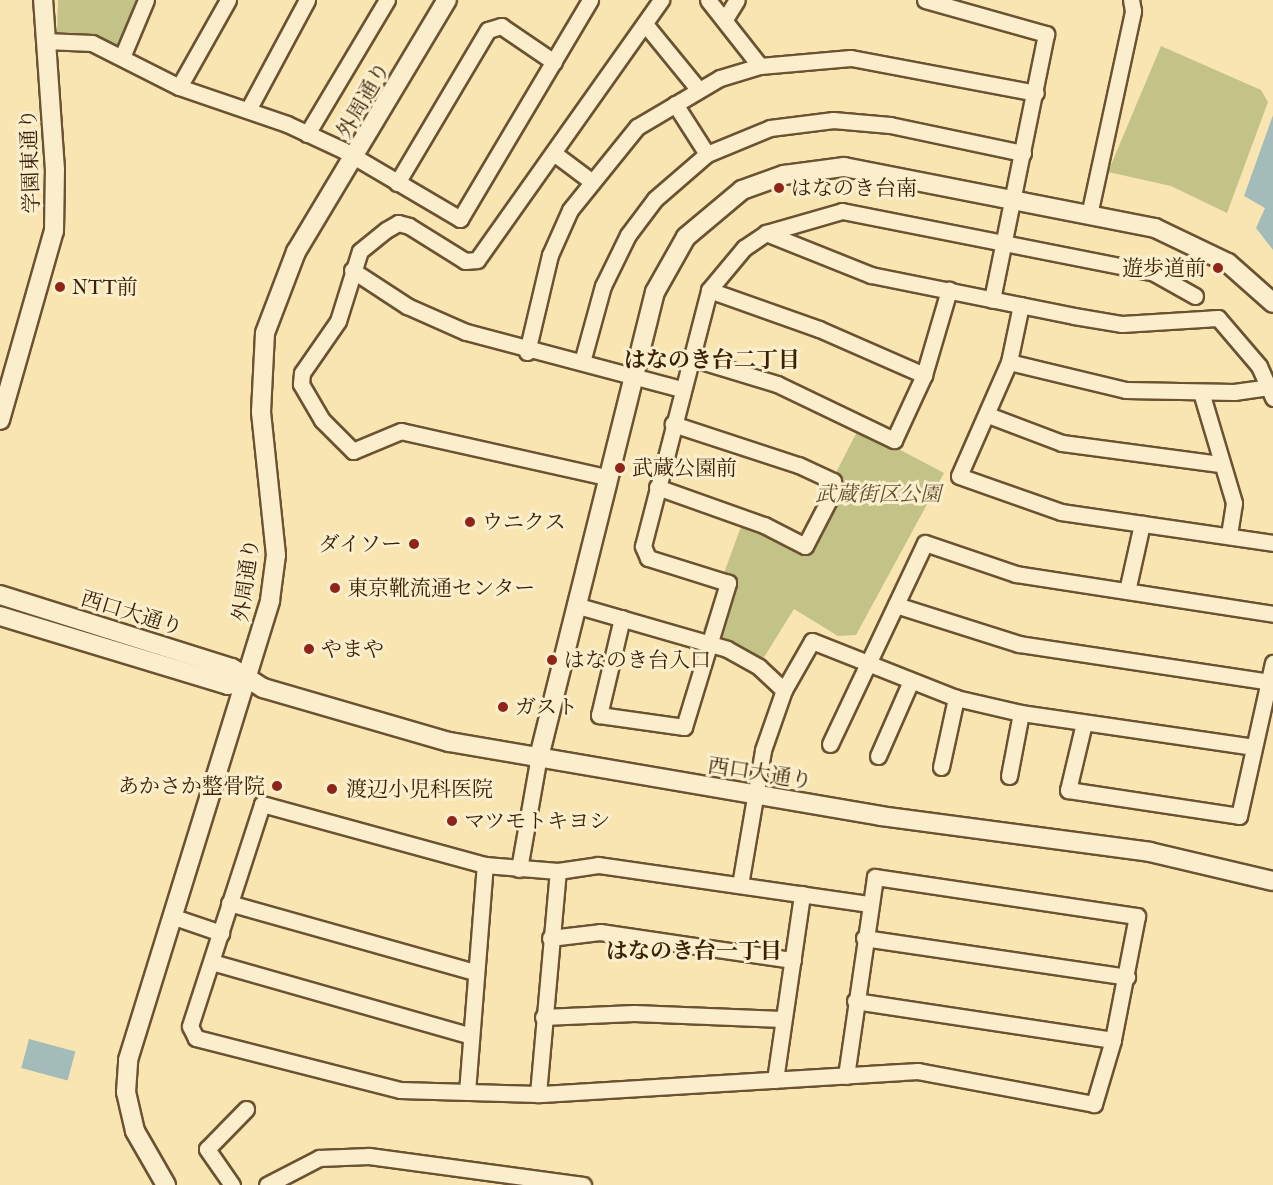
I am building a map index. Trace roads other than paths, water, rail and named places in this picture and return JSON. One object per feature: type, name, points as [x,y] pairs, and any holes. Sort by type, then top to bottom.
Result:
[{"type":"street","name":"学園東通り","points":[[0,420],[54,231],[55,171],[43,0]]},
{"type":"street","points":[[122,57],[146,0]]},
{"type":"street","points":[[179,87],[228,0]]},
{"type":"street","points":[[248,110],[307,0]]},
{"type":"street","points":[[307,134],[387,0]]},
{"type":"street","name":"外周通り","points":[[166,1185],[135,1131],[127,1076],[266,618],[276,555],[261,412],[265,333],[296,252],[447,0]]},
{"type":"street","points":[[45,41],[92,43],[179,87],[248,110],[307,134],[355,157],[460,219],[590,0]]},
{"type":"street","points":[[606,477],[401,430],[353,451],[322,420],[301,384],[302,373],[338,321],[352,270],[360,251],[398,223],[465,261],[477,260],[555,154],[661,0]]},
{"type":"street","points":[[708,0],[760,66]]},
{"type":"street","points":[[725,19],[737,0]]},
{"type":"street","points":[[925,0],[974,6],[1046,34],[1014,202],[992,300]]},
{"type":"street","points":[[1089,215],[1133,10],[1131,0]]},
{"type":"street","points":[[645,24],[698,89]]},
{"type":"street","points":[[397,183],[488,30],[501,26],[554,62]]},
{"type":"street","points":[[527,352],[559,229],[591,181],[637,127],[698,89],[760,66],[868,60],[1036,93]]},
{"type":"street","points":[[675,104],[707,154]]},
{"type":"street","points":[[582,362],[603,286],[628,235],[655,200],[707,154],[770,128],[832,120],[890,126],[1023,153]]},
{"type":"street","points":[[555,154],[591,181]]},
{"type":"street","points":[[519,869],[538,760],[606,477],[655,292],[670,261],[686,237],[742,190],[784,175],[844,167],[1089,215],[1186,239],[1236,269],[1273,303]]},
{"type":"street","points":[[622,618],[598,709],[605,719],[684,727],[707,645],[728,583],[643,553],[688,357],[709,290],[744,248],[766,233],[842,211],[1003,245],[1154,273],[1195,296]]},
{"type":"street","points":[[766,233],[871,275],[992,300],[1122,324],[1218,318],[1259,366],[1271,393],[1116,389],[1009,362]]},
{"type":"street","points":[[352,270],[407,306],[527,352],[582,362],[682,389]]},
{"type":"street","points":[[709,290],[819,329],[924,375]]},
{"type":"street","points":[[688,357],[777,384],[894,440],[924,375],[949,290]]},
{"type":"street","points":[[1022,305],[1009,362],[988,415],[959,476],[1061,512],[1273,543]]},
{"type":"street","points":[[1201,392],[1234,503],[1230,536]]},
{"type":"street","points":[[988,415],[1062,443],[1221,464]]},
{"type":"street","points":[[657,487],[764,525],[805,546],[834,490],[833,481],[798,465],[673,424]]},
{"type":"street","points":[[1126,591],[1142,524]]},
{"type":"street","points":[[830,744],[925,543],[1016,574],[1273,614]]},
{"type":"street","name":"西口大通り","points":[[0,596],[232,669],[246,681],[387,726],[538,760],[754,795],[1150,852],[1273,881]]},
{"type":"street","points":[[575,605],[707,645],[759,667],[784,690]]},
{"type":"street","points":[[896,605],[1020,644],[1269,682]]},
{"type":"street","name":"西口大通り","points":[[0,616],[228,685],[246,681]]},
{"type":"street","points":[[740,885],[754,795],[784,690],[812,641],[867,666],[956,698],[1021,713],[1254,747]]},
{"type":"street","points":[[1084,723],[1068,790],[1239,816],[1254,747],[1268,717],[1269,682],[1273,663]]},
{"type":"street","points":[[878,756],[910,683]]},
{"type":"street","points":[[941,767],[956,698]]},
{"type":"street","points":[[1009,776],[1021,713]]},
{"type":"street","points":[[846,1076],[864,938],[875,877],[1137,916],[1127,978],[1113,1040],[1094,1104],[918,1071],[846,1076],[538,1094],[400,1090],[196,1038],[190,1026],[262,804],[485,864],[558,871],[598,865],[869,904]]},
{"type":"street","points":[[467,1092],[469,1035],[485,864]]},
{"type":"street","points":[[538,1094],[550,938],[558,871]]},
{"type":"street","points":[[775,1080],[802,894]]},
{"type":"street","points":[[229,903],[475,972]]},
{"type":"street","points":[[174,917],[221,933]]},
{"type":"street","points":[[550,938],[611,933],[793,960]]},
{"type":"street","points":[[864,938],[1127,978]]},
{"type":"street","points":[[212,962],[469,1035]]},
{"type":"street","points":[[855,1001],[1113,1040]]},
{"type":"street","points":[[543,1017],[634,1012],[782,1020]]},
{"type":"street","points":[[232,1185],[207,1149],[246,1109]]},
{"type":"street","points":[[267,1185],[297,1165],[341,1156],[406,1157],[493,1179],[583,1185]]},
{"type":"water","points":[[1273,115],[1273,250],[1256,228],[1265,208],[1244,196]]},
{"type":"water","points":[[29,1039],[75,1051],[68,1080],[21,1068]]},
{"type":"place","name":"はなのき台南","points":[[779,188]]},
{"type":"place","name":"遊歩道前","points":[[1218,268]]},
{"type":"place","name":"NTT前","points":[[60,287]]},
{"type":"place","name":"武蔵公園前","points":[[620,468]]},
{"type":"place","name":"ウニクス","points":[[470,522]]},
{"type":"place","name":"ダイソー","points":[[414,544]]},
{"type":"place","name":"東京靴流通センター","points":[[335,588]]},
{"type":"place","name":"やまや","points":[[309,649]]},
{"type":"place","name":"はなのき台入口","points":[[552,660]]},
{"type":"place","name":"ガスト","points":[[503,707]]},
{"type":"place","name":"あかさか整骨院","points":[[277,786]]},
{"type":"place","name":"渡辺小児科医院","points":[[332,789]]},
{"type":"place","name":"マツモトキヨシ","points":[[452,821]]},
{"type":"district","name":"はなのき台二丁目","points":[[712,361]]},
{"type":"district","name":"はなのき台一丁目","points":[[694,952]]},
{"type":"park label","name":"武蔵街区公園","points":[[878,494]]}]
